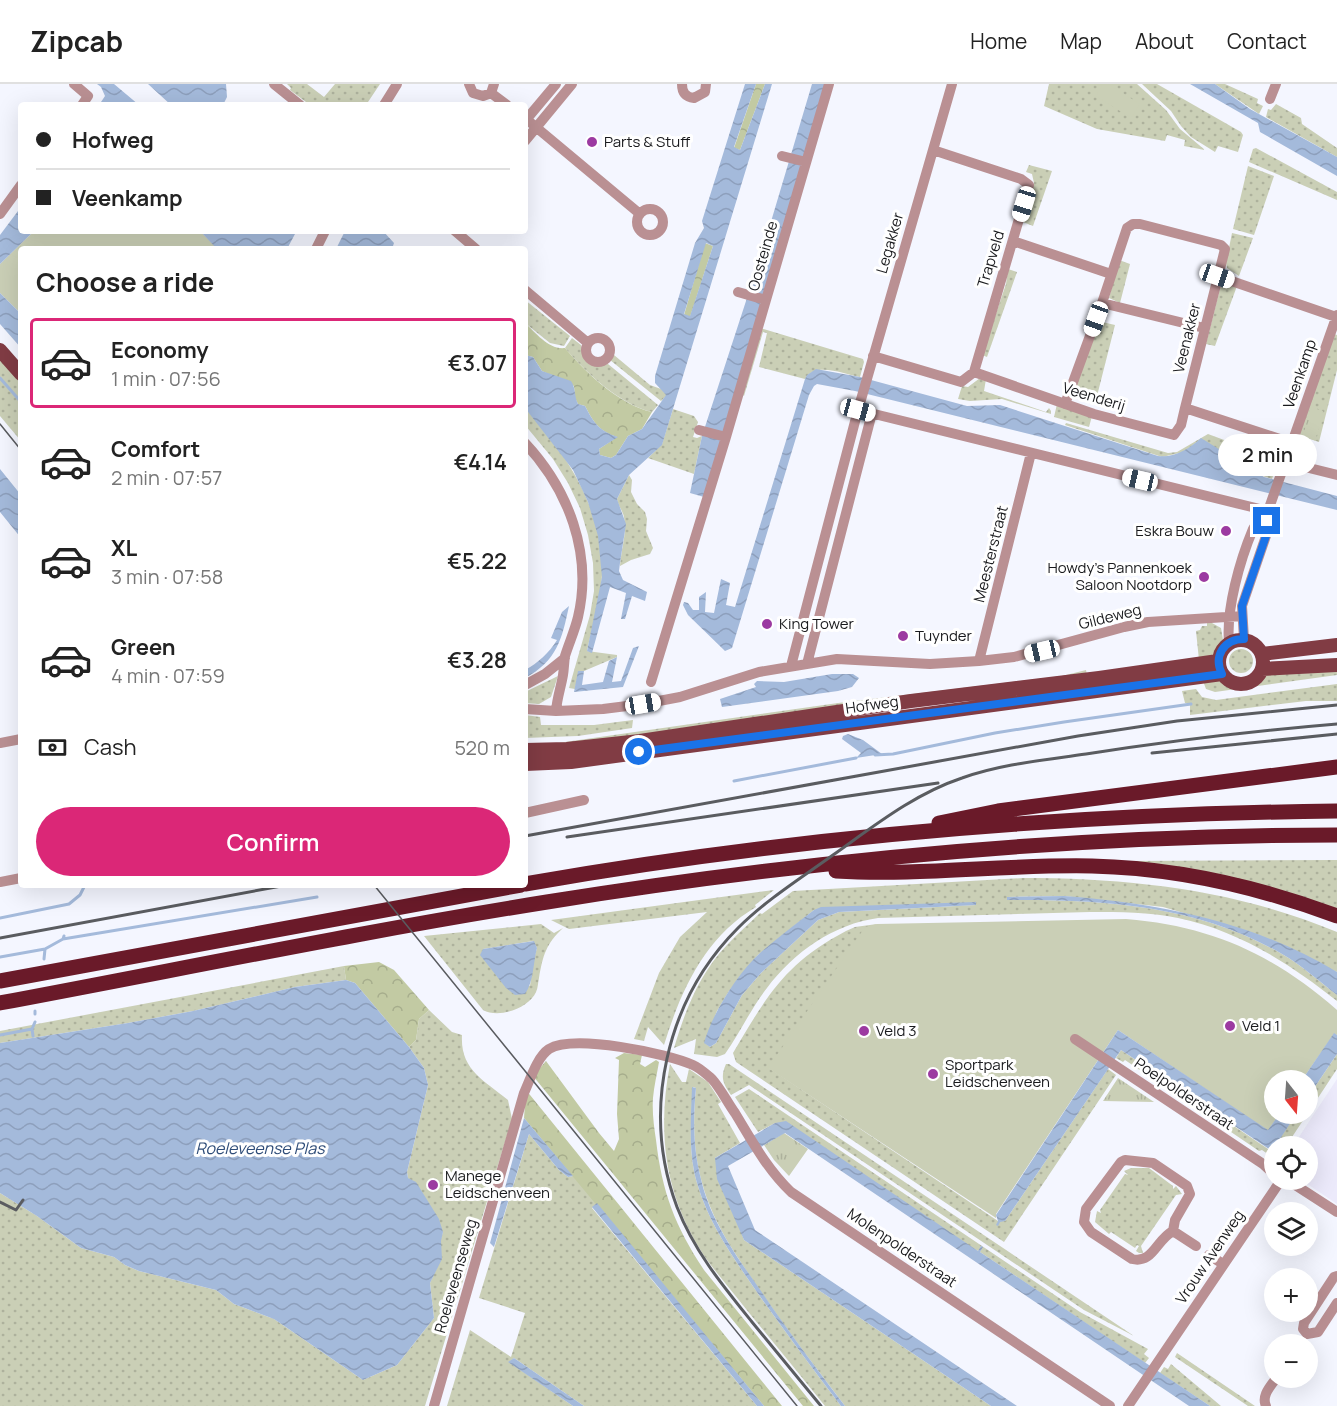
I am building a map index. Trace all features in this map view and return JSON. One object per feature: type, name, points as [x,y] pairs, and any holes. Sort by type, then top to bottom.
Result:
[{"type":"highway","points":[[868,837],[998,811],[1337,767]]},
{"type":"highway","points":[[528,884],[675,861],[868,837],[1123,818],[1337,811]]},
{"type":"highway","points":[[0,1003],[437,920],[611,892],[788,868],[1036,846],[1222,837],[1337,835]]},
{"type":"highway","points":[[788,868],[884,874],[1047,866],[1108,867],[1164,872],[1214,881],[1261,892],[1337,916]]},
{"type":"highway","points":[[0,981],[507,888]]},
{"type":"highway","points":[[1318,909],[1337,923]]},
{"type":"main road","points":[[0,350],[18,371]]},
{"type":"main road","points":[[1244,639],[1255,644],[1262,654],[1262,669],[1255,679],[1244,684],[1232,682],[1220,667],[1221,650],[1229,642],[1244,639]]},
{"type":"main road","points":[[1262,654],[1337,645]]},
{"type":"main road","points":[[1262,669],[1337,665]]},
{"type":"main road","name":"Hofweg","points":[[528,750],[567,749],[640,741],[911,701],[1220,667]]},
{"type":"main road","name":"Hofweg","points":[[528,764],[571,762],[1220,667]]},
{"type":"street","points":[[74,84],[88,96],[84,102]]},
{"type":"street","points":[[274,84],[296,102]]},
{"type":"street","points":[[388,102],[397,84]]},
{"type":"street","points":[[469,84],[470,91],[476,96],[483,96],[492,88],[504,102]]},
{"type":"street","points":[[528,118],[556,84]]},
{"type":"street","points":[[528,137],[572,84]]},
{"type":"street","points":[[681,84],[686,95],[694,98],[705,92],[706,84]]},
{"type":"street","name":"Oosteinde","points":[[651,682],[829,84]]},
{"type":"street","name":"Legakker","points":[[858,410],[952,84]]},
{"type":"street","points":[[1270,99],[1276,84]]},
{"type":"street","points":[[528,122],[640,214]]},
{"type":"street","name":"Trapveld","points":[[933,150],[1026,181],[1029,185],[974,372]]},
{"type":"street","points":[[782,156],[805,161]]},
{"type":"street","points":[[0,214],[18,189]]},
{"type":"street","name":"Veenakker","points":[[1111,274],[1126,228],[1133,224],[1221,245],[1225,249],[1185,408]]},
{"type":"street","points":[[458,234],[472,246]]},
{"type":"street","points":[[1013,241],[1111,274],[1065,404]]},
{"type":"street","points":[[1217,276],[1337,316]]},
{"type":"street","points":[[738,292],[764,299]]},
{"type":"street","points":[[528,293],[588,343]]},
{"type":"street","points":[[1102,303],[1204,328]]},
{"type":"street","name":"Veenkamp","points":[[1229,642],[1228,617],[1234,589],[1254,528],[1269,507],[1337,316]]},
{"type":"street","points":[[873,357],[961,382],[974,372]]},
{"type":"street","name":"Veenderij","points":[[974,372],[1094,414],[1174,435],[1181,425],[1185,408]]},
{"type":"street","points":[[1185,408],[1292,443]]},
{"type":"street","points":[[791,666],[858,410],[1031,453],[1269,507]]},
{"type":"street","points":[[807,663],[872,413]]},
{"type":"street","points":[[701,431],[724,436]]},
{"type":"street","points":[[528,446],[555,481],[567,506],[582,560],[582,589],[578,615],[565,658],[556,711]]},
{"type":"street","name":"Meesterstraat","points":[[979,661],[1031,453]]},
{"type":"street","points":[[1285,462],[1337,475]]},
{"type":"street","name":"Veenkamp","points":[[1244,639],[1242,616],[1246,592],[1267,533],[1269,507]]},
{"type":"street","name":"Gildeweg","points":[[528,709],[556,711],[603,709],[643,704],[680,697],[759,672],[837,659],[930,664],[979,661],[1023,655],[1148,622],[1242,616]]},
{"type":"street","points":[[528,683],[545,674],[565,658]]},
{"type":"street","points":[[0,742],[18,739]]},
{"type":"street","points":[[528,812],[584,800]]},
{"type":"street","points":[[0,882],[18,879]]},
{"type":"street","name":"Poelpolderstraat","points":[[1076,1039],[1264,1165]]},
{"type":"street","name":"Roeleveenseweg","points":[[434,1406],[521,1103],[542,1057],[550,1048],[568,1044],[626,1048],[694,1066],[713,1081]]},
{"type":"street","name":"Molenpolderstraat","points":[[713,1081],[759,1154],[779,1181],[791,1192],[1110,1406]]},
{"type":"street","points":[[1121,1162],[1153,1163],[1186,1186],[1190,1194],[1175,1220],[1173,1231],[1164,1236],[1145,1259],[1139,1261],[1132,1259],[1091,1232],[1084,1222],[1086,1209],[1121,1162]]},
{"type":"street","name":"Vrouw Avenweg","points":[[1128,1406],[1270,1190]]},
{"type":"street","points":[[1303,1190],[1337,1212]]},
{"type":"street","points":[[1173,1231],[1196,1246]]},
{"type":"street","points":[[1209,1255],[1223,1264]]},
{"type":"street","points":[[1337,1276],[1304,1323],[1303,1329],[1307,1334],[1318,1332],[1337,1303]]},
{"type":"street","points":[[1266,1406],[1264,1399],[1269,1388]]},
{"type":"shaded area","points":[[1337,1079],[1337,1204],[1316,1190],[1318,1136],[1300,1136],[1307,1124],[1318,1124],[1318,1108]]},
{"type":"green space","points":[[287,84],[307,84],[324,97],[335,84],[380,84],[368,102],[306,102],[290,90]]},
{"type":"green space","points":[[756,84],[765,84],[740,150],[734,148]]},
{"type":"green space","points":[[1049,84],[1137,84],[1166,110],[1180,129],[1205,150],[1184,146],[1185,140],[1167,135],[1165,141],[1097,129],[1044,106]]},
{"type":"green space","points":[[1103,84],[1108,84],[1140,104],[1131,118],[1096,96]]},
{"type":"green space","points":[[1142,84],[1157,84],[1241,132],[1243,135],[1238,152],[1218,146],[1215,152],[1191,137],[1171,111]]},
{"type":"green space","points":[[1215,84],[1225,84],[1258,99],[1257,103],[1263,106],[1259,114]]},
{"type":"green space","points":[[1276,104],[1301,118],[1302,124],[1337,148],[1337,157],[1266,117],[1268,109],[1271,110]]},
{"type":"green space","points":[[1256,148],[1337,192],[1337,200],[1249,162],[1253,149]]},
{"type":"green space","points":[[1029,165],[1052,171],[1033,226],[1023,222],[1034,183],[1032,174],[1026,172]]},
{"type":"green space","points":[[1248,166],[1274,176],[1254,235],[1233,229]]},
{"type":"green space","points":[[1232,233],[1253,238],[1239,276],[1227,268],[1226,263]]},
{"type":"green space","points":[[31,234],[203,234],[215,246],[19,246]]},
{"type":"green space","points":[[705,243],[713,246],[690,317],[684,315]]},
{"type":"green space","points":[[18,247],[18,311],[0,293],[0,264]]},
{"type":"green space","points":[[1119,260],[1130,264],[1120,303],[1109,298]]},
{"type":"green space","points":[[1008,269],[1017,272],[987,357],[982,355],[1006,284]]},
{"type":"green space","points":[[1225,282],[1237,286],[1215,346],[1206,344],[1221,285]]},
{"type":"green space","points":[[528,302],[570,336],[564,346],[550,343],[528,325]]},
{"type":"green space","points":[[1098,321],[1115,325],[1097,396],[1074,388]]},
{"type":"green space","points":[[528,326],[548,344],[565,348],[604,387],[628,403],[652,412],[642,429],[628,436],[616,455],[611,458],[600,455],[599,449],[617,437],[601,429],[585,406],[578,404],[574,386],[542,371],[533,357],[528,356]]},
{"type":"green space","points":[[760,328],[863,359],[860,377],[823,370],[810,374],[805,379],[759,367],[767,333],[763,332],[744,396],[741,393]]},
{"type":"green space","points":[[1334,334],[1337,335],[1337,370],[1319,442],[1298,435]]},
{"type":"green space","points":[[572,338],[581,345],[583,357],[589,364],[597,366],[608,364],[658,405],[652,412],[640,408],[628,403],[605,387],[565,348]]},
{"type":"green space","points":[[614,355],[650,385],[661,389],[667,395],[661,401],[610,360]]},
{"type":"green space","points":[[0,358],[18,379],[18,437],[0,416]]},
{"type":"green space","points":[[980,378],[986,379],[984,391],[1046,412],[1049,408],[1051,414],[1002,399],[970,401],[958,399],[962,386],[968,387]]},
{"type":"green space","points":[[1057,404],[1092,416],[1089,427],[1054,417]]},
{"type":"green space","points":[[1311,406],[1323,411],[1316,441],[1303,436]]},
{"type":"green space","points":[[673,409],[694,416],[698,422],[693,437],[702,436],[694,474],[648,458],[662,444]]},
{"type":"green space","points":[[528,411],[555,444],[580,484],[590,506],[601,552],[600,594],[587,651],[617,655],[617,657],[579,671],[575,689],[569,688],[590,615],[594,591],[593,563],[580,508],[553,459],[528,429]]},
{"type":"green space","points":[[1066,423],[1168,453],[1177,452],[1208,434],[1278,460],[1272,479],[1257,474],[1201,439],[1184,452],[1162,457],[1065,425]]},
{"type":"green space","points":[[629,475],[632,480],[631,492],[637,504],[645,512],[646,531],[653,548],[650,554],[620,566],[625,523],[617,499]]},
{"type":"green space","points":[[1207,623],[1221,628],[1223,640],[1212,656],[1199,660],[1196,631],[1202,626],[1207,626]]},
{"type":"green space","points":[[1241,649],[1250,652],[1253,661],[1250,670],[1241,673],[1232,670],[1229,661],[1232,652]]},
{"type":"green space","points":[[1337,667],[1337,675],[1215,692],[1206,689],[1203,681],[1219,679],[1232,687],[1242,688],[1255,684],[1268,673]]},
{"type":"green space","points":[[1086,670],[1087,675],[598,742],[558,743],[838,703],[1062,676]]},
{"type":"green space","points":[[558,676],[551,697],[539,704],[528,703],[528,691]]},
{"type":"green space","points":[[1337,684],[1337,701],[1306,701],[1190,715],[1190,703],[1185,703],[1182,691],[1196,689],[1202,697],[1216,700]]},
{"type":"green space","points":[[528,715],[540,717],[541,725],[594,725],[633,720],[632,728],[578,736],[528,738]]},
{"type":"green space","points":[[1337,860],[1337,910],[1127,861]]},
{"type":"green space","points":[[1023,878],[1143,884],[1222,896],[1261,906],[1337,932],[1337,972],[1236,928],[1163,907],[1064,896],[1007,897],[1007,900],[1078,901],[1149,908],[1217,925],[1250,938],[1289,958],[1337,995],[1337,1001],[1282,961],[1242,940],[1222,931],[1167,916],[1090,912],[878,918],[846,926],[802,952],[778,975],[761,996],[725,1054],[717,1057],[694,1054],[696,1039],[674,1048],[694,993],[717,956],[760,913],[762,914],[793,891]],"holes":[[[976,905],[839,912],[818,920],[761,973],[742,995],[716,1043],[710,1047],[705,1043],[717,1011],[729,991],[758,955],[814,910]]]},
{"type":"green space","points":[[774,890],[722,933],[709,949],[678,1004],[664,1045],[648,1027],[644,1041],[634,1039],[659,973],[680,937],[707,912],[569,929],[551,920]]},
{"type":"green space","name":"Sportpark Leidschenveen","points":[[1126,919],[1186,928],[1213,936],[1265,958],[1313,990],[1337,1010],[1337,1035],[1334,1034],[1309,1070],[1264,1070],[1264,1124],[1273,1124],[1268,1131],[1118,1030],[996,1214],[996,1218],[768,1068],[865,927],[877,924]]},
{"type":"green space","points":[[541,924],[554,933],[563,928],[546,950],[537,989],[532,998],[513,1010],[497,1013],[483,1010],[424,936]],"holes":[[[533,941],[537,948],[530,986],[483,949]]]},
{"type":"green space","points":[[877,924],[769,1068],[998,1221],[1005,1221],[1108,1069],[1116,1075],[1004,1242],[736,1062],[733,1053],[745,1033],[779,983],[792,969],[825,943],[846,931],[855,927]]},
{"type":"green space","points":[[379,962],[394,970],[429,1010],[419,1019],[416,1040],[409,1047],[355,983],[346,980],[344,966]]},
{"type":"green space","points":[[344,966],[346,980],[295,987],[193,1011],[128,1023],[0,1043],[0,1031]]},
{"type":"green space","points":[[429,1010],[452,1032],[462,1035],[462,1047],[469,1066],[482,1080],[508,1100],[512,1119],[425,1406],[0,1406],[0,1193],[81,1248],[114,1257],[139,1271],[216,1290],[234,1304],[274,1319],[363,1380],[397,1365],[434,1318],[430,1283],[441,1259],[440,1241],[443,1232],[408,1178],[407,1172],[428,1085],[424,1068],[409,1047],[416,1040],[419,1019]]},
{"type":"green space","points":[[1121,1050],[1264,1146],[1264,1151],[1259,1151],[1125,1060],[1123,1062],[1116,1058]]},
{"type":"green space","points":[[624,1053],[642,1055],[640,1064],[645,1067],[656,1060],[659,1062],[653,1103],[659,1159],[671,1208],[685,1238],[704,1270],[814,1406],[803,1406],[533,1076],[546,1061],[614,1151],[619,1139],[617,1114],[619,1060],[615,1058]]},
{"type":"green space","points":[[1337,1054],[1337,1069],[1318,1098],[1318,1082]]},
{"type":"green space","points":[[670,1064],[682,1082],[686,1082],[689,1069],[708,1082],[721,1102],[718,1104],[740,1143],[715,1158],[744,1240],[991,1406],[845,1406],[761,1292],[718,1224],[705,1194],[698,1168],[694,1134],[696,1088],[693,1087],[691,1148],[694,1172],[708,1213],[741,1269],[841,1406],[825,1406],[710,1264],[683,1217],[674,1193],[665,1143],[664,1117]]},
{"type":"green space","points":[[726,1064],[1134,1336],[1084,1310],[749,1085],[731,1095],[723,1080]]},
{"type":"green space","points":[[1118,1078],[1154,1102],[1103,1101]]},
{"type":"green space","points":[[749,1089],[1080,1312],[1148,1349],[1144,1354],[1149,1358],[1145,1363],[980,1252],[981,1247],[978,1251],[775,1123],[758,1132],[735,1097]]},
{"type":"green space","points":[[526,1090],[782,1406],[764,1406],[524,1118]]},
{"type":"green space","points":[[1289,1124],[1301,1124],[1293,1136],[1281,1136]]},
{"type":"green space","points":[[784,1133],[808,1149],[789,1176],[764,1145]]},
{"type":"green space","points":[[529,1134],[559,1170],[568,1177],[573,1176],[597,1203],[592,1208],[757,1406],[584,1406],[514,1358],[509,1362],[573,1406],[447,1406],[470,1330],[511,1357],[525,1313],[479,1298]]},
{"type":"green space","points":[[1131,1168],[1149,1168],[1173,1186],[1173,1189],[1176,1186],[1182,1194],[1176,1195],[1141,1246],[1143,1253],[1136,1251],[1139,1246],[1135,1248],[1111,1232],[1109,1234],[1095,1222],[1097,1211],[1101,1213],[1100,1210],[1125,1174],[1128,1175],[1124,1171]]},
{"type":"green space","points":[[1177,1353],[1255,1406],[1248,1406],[1175,1357]]},
{"type":"green space","points":[[1171,1364],[1221,1406],[1210,1406],[1160,1373],[1164,1367],[1168,1369]]},
{"type":"water","points":[[97,84],[114,84],[135,102],[101,102],[105,96]]},
{"type":"water","points":[[148,84],[226,84],[227,97],[224,102],[168,102]]},
{"type":"water","points":[[745,84],[756,84],[734,147],[740,150],[765,84],[772,84],[662,445],[629,475],[617,499],[626,524],[619,571],[623,580],[647,592],[645,601],[632,596],[625,619],[621,619],[626,593],[610,587],[592,653],[587,651],[602,577],[598,536],[588,502],[573,470],[528,412],[528,356],[533,357],[542,371],[571,381],[578,404],[585,406],[594,422],[602,429],[618,437],[599,449],[600,455],[611,458],[616,455],[628,436],[642,429],[666,395],[655,383],[655,376],[695,243],[704,228],[702,221]],"holes":[[[706,243],[713,246],[690,316],[684,314]]]},
{"type":"water","points":[[812,84],[825,84],[704,497],[690,493],[702,436],[761,255]]},
{"type":"water","points":[[1190,84],[1215,84],[1250,109],[1337,157],[1337,176],[1260,132],[1258,123]]},
{"type":"water","points":[[18,211],[18,234],[31,234],[0,264],[0,235]]},
{"type":"water","points":[[203,234],[295,234],[289,246],[214,246]]},
{"type":"water","points":[[344,234],[386,234],[394,243],[393,246],[338,246]]},
{"type":"water","points":[[0,293],[18,311],[18,345],[0,324]]},
{"type":"water","points":[[816,369],[860,377],[967,406],[1000,405],[1158,456],[1170,456],[1181,452],[1201,438],[1264,477],[1337,496],[1337,510],[855,391],[817,384],[809,395],[732,648],[725,651],[688,615],[683,605],[684,602],[688,603],[693,610],[699,610],[699,597],[706,592],[705,612],[714,613],[721,579],[730,583],[726,605],[735,607],[805,379]]},
{"type":"water","points":[[0,469],[18,491],[18,534],[0,512]]},
{"type":"water","points":[[569,606],[564,629],[556,648],[544,664],[528,676],[528,668],[543,657],[557,640],[551,638],[562,612]]},
{"type":"water","points":[[639,646],[623,687],[574,692],[578,671],[584,671],[582,685],[603,682],[609,661],[617,657],[612,682],[621,681],[633,648]]},
{"type":"water","points":[[832,674],[853,674],[859,678],[852,687],[838,691],[722,707],[720,699],[756,687],[754,684],[757,681],[784,682]]},
{"type":"water","points":[[848,734],[863,740],[882,754],[856,758],[861,753],[842,739]]},
{"type":"water","points":[[1064,896],[1170,910],[1205,918],[1273,940],[1337,972],[1337,995],[1282,954],[1217,925],[1183,915],[1114,904],[1007,900],[1007,897]]},
{"type":"water","points":[[976,902],[976,905],[839,912],[818,920],[761,973],[742,995],[716,1043],[710,1047],[704,1043],[719,1007],[751,962],[814,910],[821,907]]},
{"type":"water","points":[[534,941],[537,948],[530,983],[525,994],[515,995],[506,988],[480,955],[483,949]]},
{"type":"water","name":"Roeleveense Plas","points":[[346,980],[355,983],[409,1047],[424,1068],[428,1085],[407,1172],[408,1178],[416,1182],[439,1219],[443,1232],[442,1259],[430,1283],[434,1318],[397,1365],[363,1380],[274,1319],[234,1304],[216,1290],[139,1271],[114,1257],[81,1248],[0,1193],[0,1043],[128,1023],[193,1011],[295,987]]},
{"type":"water","points":[[1118,1030],[1268,1130],[1272,1124],[1290,1124],[1282,1136],[1264,1136],[1264,1146],[1121,1050],[1005,1221],[1000,1222],[998,1226],[996,1215]]},
{"type":"water","points":[[1334,1033],[1337,1035],[1337,1054],[1318,1082],[1318,1070],[1309,1070]]},
{"type":"water","points":[[692,1087],[696,1088],[694,1134],[696,1156],[711,1209],[734,1251],[771,1306],[845,1406],[841,1406],[759,1295],[708,1213],[697,1183],[692,1160]]},
{"type":"water","points":[[524,1118],[573,1176],[568,1177],[559,1170],[529,1134],[494,1247],[490,1243]]},
{"type":"water","points":[[786,1121],[978,1251],[981,1246],[983,1247],[980,1252],[1210,1406],[1189,1406],[785,1133],[728,1166],[755,1230],[1017,1406],[991,1406],[744,1240],[717,1179],[715,1158],[775,1123]]},
{"type":"water","points":[[597,1203],[764,1406],[757,1406],[592,1207]]},
{"type":"water","points":[[514,1358],[584,1406],[573,1406],[508,1362]]},
{"type":"waterway","points":[[0,378],[18,399]]},
{"type":"waterway","points":[[875,755],[893,754],[995,733],[1191,704]]},
{"type":"waterway","points":[[734,781],[856,758]]},
{"type":"waterway","points":[[0,918],[69,904],[80,895],[84,888]]},
{"type":"waterway","points":[[63,939],[317,897]]},
{"type":"waterway","points":[[44,959],[45,949],[63,939],[64,936]]},
{"type":"waterway","points":[[0,957],[45,949]]},
{"type":"waterway","points":[[33,1036],[32,1029],[35,1022]]},
{"type":"waterway","points":[[0,1035],[32,1029]]},
{"type":"tram line","points":[[0,424],[18,446]]},
{"type":"tram line","points":[[376,888],[797,1406]]},
{"type":"railway","points":[[528,835],[1078,736],[1177,721],[1337,705]]},
{"type":"railway","points":[[821,1406],[710,1268],[684,1223],[666,1170],[661,1133],[661,1096],[667,1058],[678,1023],[693,988],[713,957],[738,928],[784,890],[895,812],[927,793],[962,778],[1008,766],[1117,749],[1337,724]]},
{"type":"railway","points":[[1152,753],[1337,734]]},
{"type":"railway","points":[[567,837],[938,783]]},
{"type":"railway","points":[[0,938],[271,888]]},
{"type":"railway","points":[[0,1202],[16,1210],[23,1200]]},
{"type":"place","name":"Parts & Stuff","points":[[592,142]]},
{"type":"place","name":"Eskra Bouw","points":[[1226,531]]},
{"type":"place","name":"Howdy's Pannenkoek Saloon Nootdorp","points":[[1204,577]]},
{"type":"place","name":"King Tower","points":[[767,624]]},
{"type":"place","name":"Tuynder","points":[[903,636]]},
{"type":"place","name":"Veld 1","points":[[1230,1026]]},
{"type":"place","name":"Veld 3","points":[[864,1031]]},
{"type":"place","name":"Sportpark Leidschenveen","points":[[933,1074]]},
{"type":"place","name":"Manege Leidschenveen","points":[[433,1185]]},
{"type":"route","points":[[639,752],[1222,674],[1218,661],[1221,650],[1233,641],[1244,639],[1242,606],[1267,533],[1267,521]]}]
